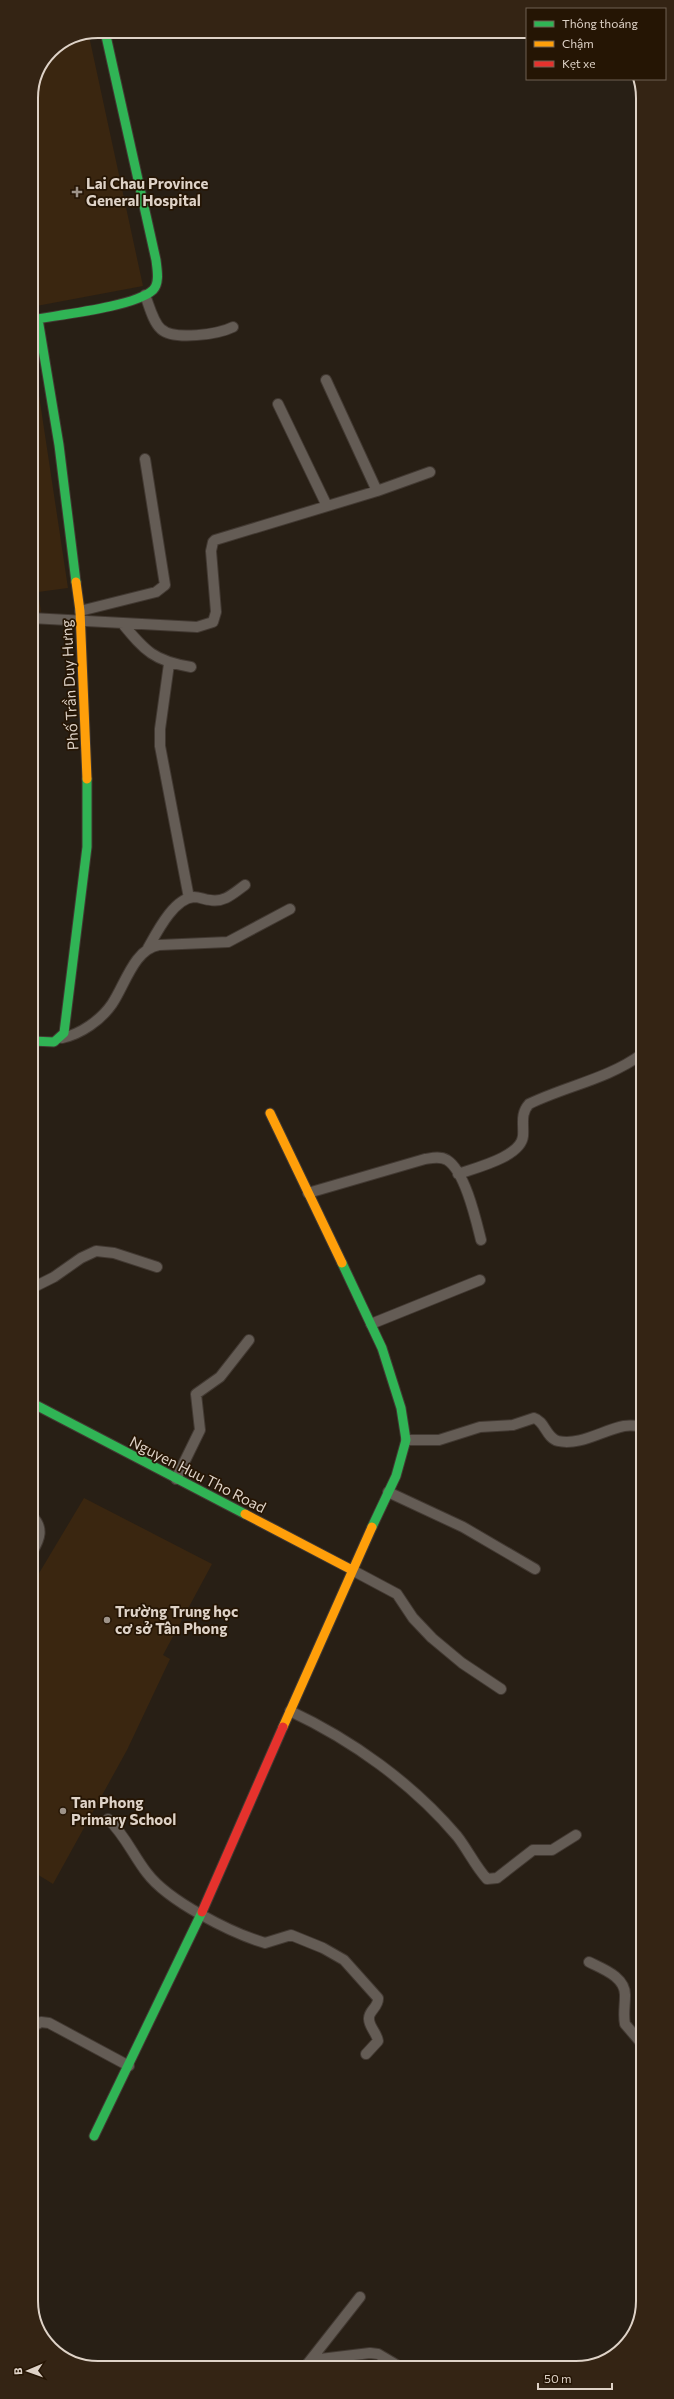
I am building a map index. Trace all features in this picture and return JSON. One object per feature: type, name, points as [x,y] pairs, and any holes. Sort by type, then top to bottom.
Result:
[{"type":"street","points":[[38,319],[149,293],[156,283],[156,260],[106,38]]},
{"type":"street","points":[[149,293],[158,326],[165,332],[176,334],[212,334],[233,326]]},
{"type":"street","name":"Phố Trần Duy Hưng","points":[[38,336],[59,445],[80,616],[87,767],[87,846],[70,996],[62,1038]]},
{"type":"street","points":[[326,380],[377,491]]},
{"type":"street","points":[[278,404],[327,506]]},
{"type":"street","points":[[80,616],[156,592],[165,585],[145,459]]},
{"type":"street","points":[[38,618],[80,616],[122,623],[182,627],[204,626],[213,622],[216,612],[212,542],[377,491],[430,472]]},
{"type":"street","points":[[122,623],[150,653],[169,664],[191,667]]},
{"type":"street","points":[[169,664],[160,729],[160,746],[189,898]]},
{"type":"street","points":[[38,1041],[50,1042],[83,1030],[106,1011],[132,968],[148,948],[166,918],[174,909],[189,898],[218,901],[230,896],[245,885]]},
{"type":"street","points":[[148,948],[159,945],[228,942],[290,909]]},
{"type":"street","points":[[458,1174],[498,1159],[517,1149],[522,1142],[523,1112],[529,1104],[593,1080],[623,1067],[636,1058]]},
{"type":"street","points":[[94,2136],[201,1914],[352,1570],[401,1463],[406,1440],[398,1394],[371,1324],[270,1113]]},
{"type":"street","points":[[308,1193],[425,1159],[435,1158],[448,1161],[458,1174],[472,1209],[481,1240]]},
{"type":"street","points":[[38,1285],[54,1277],[81,1258],[96,1251],[114,1253],[157,1267]]},
{"type":"street","points":[[371,1324],[480,1280]]},
{"type":"street","points":[[176,1479],[200,1430],[196,1394],[220,1377],[249,1340]]},
{"type":"street","name":"Nguyen Huu Tho Road","points":[[38,1406],[352,1570]]},
{"type":"street","points":[[406,1440],[439,1440],[480,1427],[513,1425],[534,1418],[539,1420],[552,1438],[560,1441],[592,1437],[623,1426],[636,1426]]},
{"type":"street","points":[[388,1492],[463,1526],[535,1569]]},
{"type":"street","points":[[38,1523],[40,1530],[38,1536]]},
{"type":"street","points":[[352,1570],[397,1594],[413,1618],[432,1638],[462,1663],[501,1689]]},
{"type":"street","points":[[290,1711],[337,1735],[398,1780],[457,1837],[487,1879],[497,1878],[533,1850],[552,1850],[576,1835]]},
{"type":"street","points":[[108,1819],[125,1838],[147,1873],[156,1884],[201,1914],[265,1943],[286,1935],[299,1937],[344,1960],[378,1998],[378,2004],[370,2014],[369,2019],[378,2038],[377,2043],[366,2054]]},
{"type":"street","points":[[589,1962],[612,1974],[622,1984],[625,1992],[625,2024],[636,2037]]},
{"type":"street","points":[[38,2024],[41,2022],[49,2023],[129,2066]]},
{"type":"street","points":[[310,2361],[360,2297]]},
{"type":"street","points":[[325,2361],[370,2353],[378,2354],[390,2361]]},
{"type":"shaded area","name":"Lai Chau Province General Hospital","points":[[86,39],[90,39],[143,286],[38,306],[39,86],[48,65],[56,56],[65,48]]},
{"type":"shaded area","points":[[38,389],[68,588],[38,592]]},
{"type":"shaded area","points":[[38,592],[41,612],[38,611]]},
{"type":"shaded area","name":"Trường Trung học cơ sở Tân Phong","points":[[84,1498],[212,1564],[163,1655],[170,1659],[127,1750],[53,1884],[38,1875],[38,1575]]},
{"type":"traffic: fast","points":[[38,319],[113,306],[144,296],[153,290],[157,284],[158,276],[156,260],[106,38]]},
{"type":"traffic: fast","points":[[38,319],[59,445],[76,582]]},
{"type":"traffic: fast","points":[[38,1041],[54,1042],[64,1033],[87,847],[87,779]]},
{"type":"traffic: fast","points":[[342,1263],[382,1348],[401,1408],[406,1440],[396,1476],[372,1527]]},
{"type":"traffic: fast","points":[[38,1406],[245,1514]]},
{"type":"traffic: fast","points":[[94,2136],[202,1912]]},
{"type":"traffic: slow","points":[[76,582],[80,611],[87,779]]},
{"type":"traffic: slow","points":[[270,1113],[342,1263]]},
{"type":"traffic: slow","points":[[245,1514],[352,1570]]},
{"type":"traffic: slow","points":[[283,1727],[372,1527]]},
{"type":"traffic: jam","points":[[202,1912],[283,1727]]},
{"type":"place","name":"Lai Chau Province General Hospital","points":[[77,192]]},
{"type":"place","name":"Trường Trung học cơ sở Tân Phong","points":[[107,1620]]},
{"type":"place","name":"Tan Phong Primary School","points":[[63,1811]]}]
